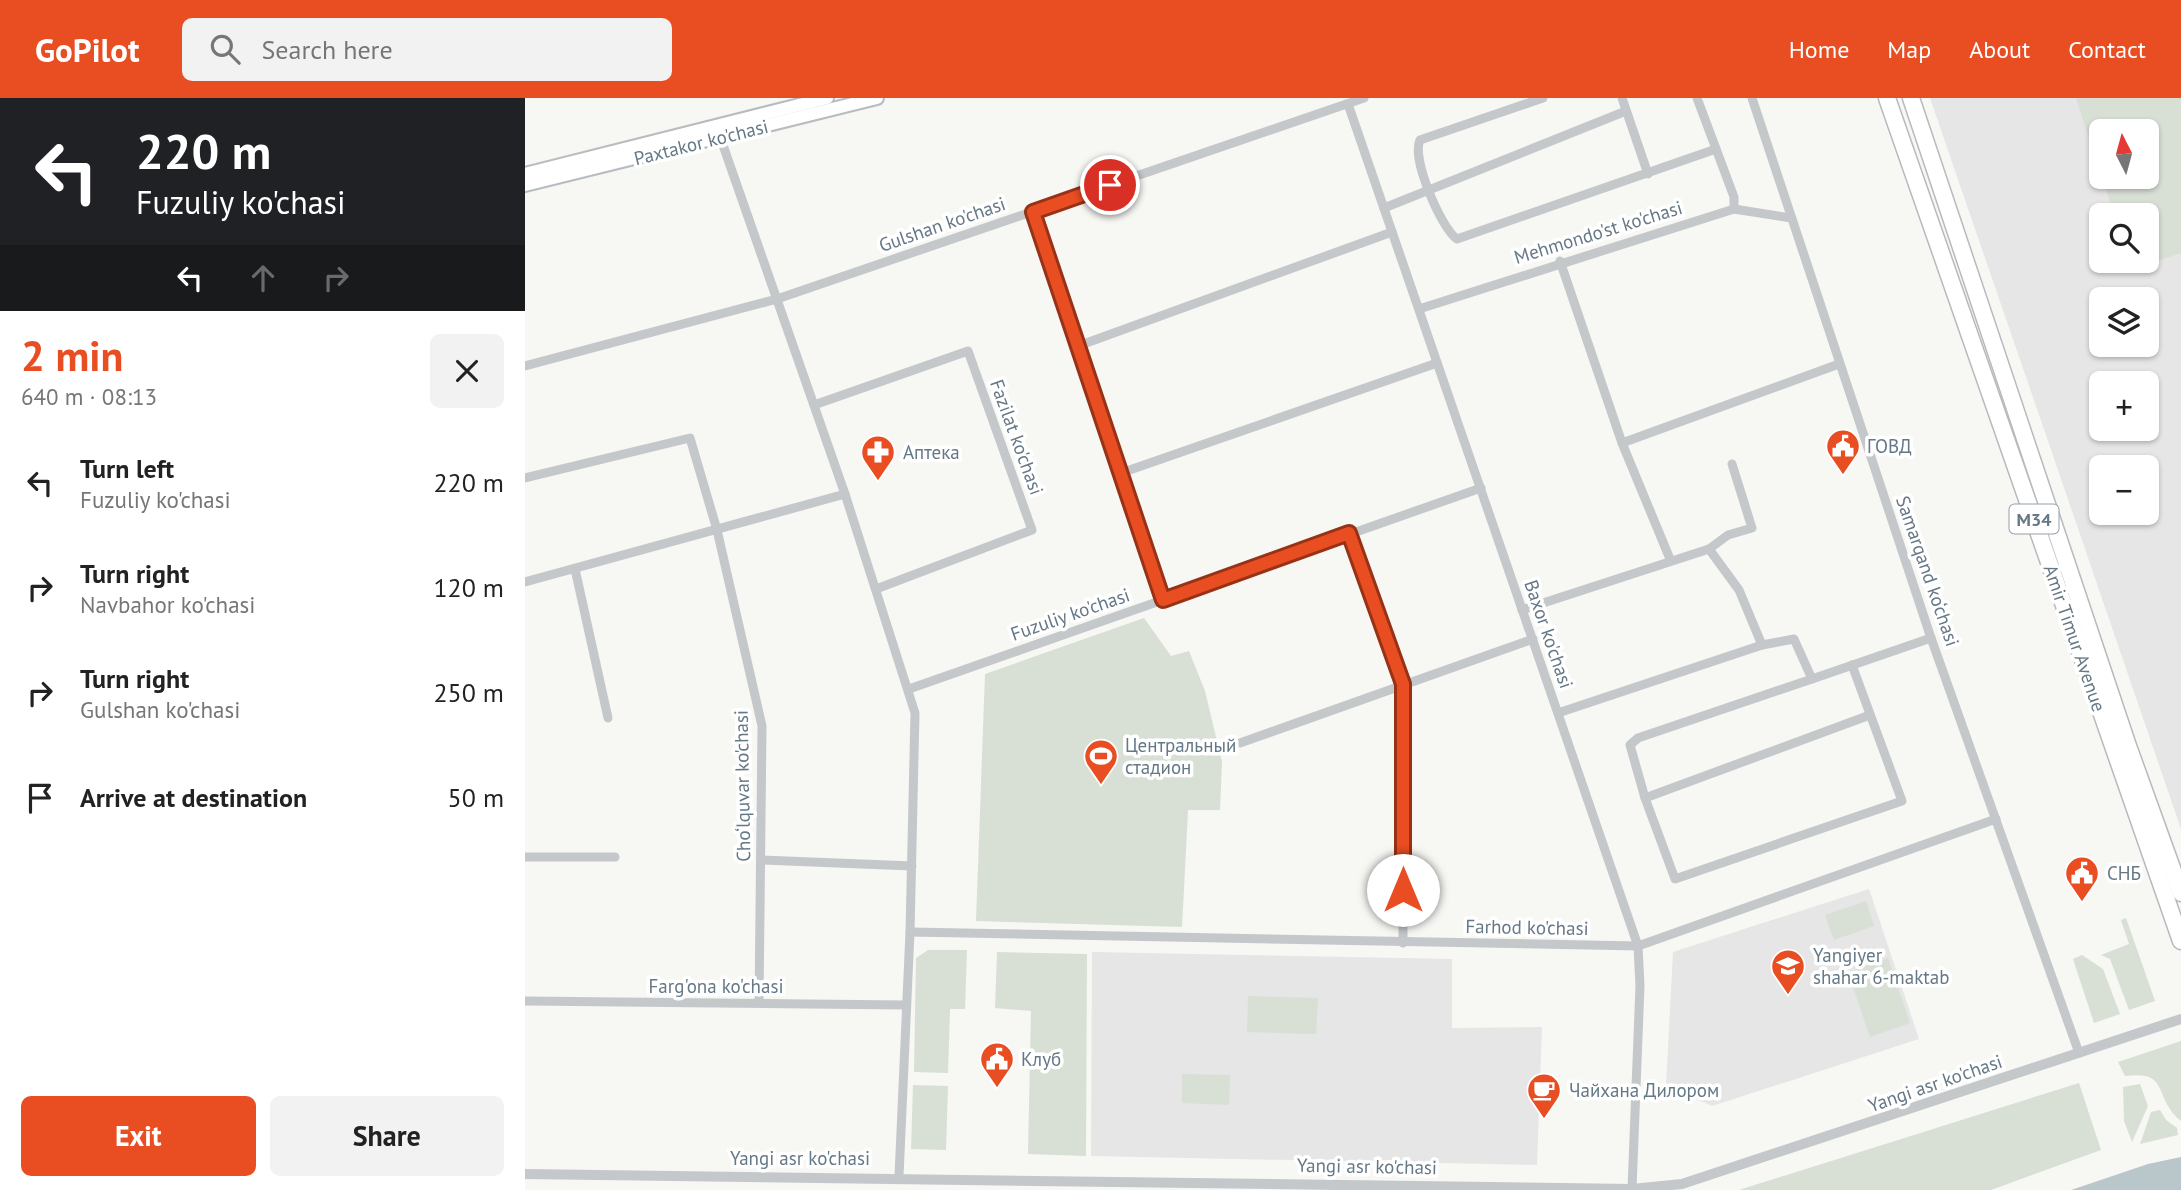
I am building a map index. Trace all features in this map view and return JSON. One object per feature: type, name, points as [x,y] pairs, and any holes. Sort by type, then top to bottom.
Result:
[{"type":"highway","name":"Amir Timur Avenue","points":[[1887,98],[2181,941]]},
{"type":"highway","name":"Amir Timur Avenue","points":[[1911,98],[2128,746],[2181,893]]},
{"type":"highway","points":[[1931,225],[1952,217]]},
{"type":"main road","name":"Paxtakor ko'chasi","points":[[525,185],[719,132],[827,98]]},
{"type":"main road","name":"Paxtakor ko'chasi","points":[[525,174],[877,98]]},
{"type":"street","name":"Gulshan ko'chasi","points":[[525,366],[777,299],[1364,98]]},
{"type":"street","points":[[1543,98],[1420,140],[1416,150],[1429,191],[1457,239],[1716,149]]},
{"type":"street","points":[[1622,98],[1648,174]]},
{"type":"street","points":[[1697,98],[1734,197],[1734,209]]},
{"type":"street","name":"Samarqand ko‘chasi","points":[[1752,98],[1931,638],[2078,1053]]},
{"type":"street","name":"Baxor ko'chasi","points":[[1348,104],[1638,946],[1640,986],[1632,1189]]},
{"type":"street","points":[[1384,208],[1626,111]]},
{"type":"street","points":[[719,132],[845,494],[915,713],[910,932],[899,1177]]},
{"type":"street","name":"Mehmondo'st ko'chasi","points":[[1419,309],[1560,261],[1734,209],[1791,218]]},
{"type":"street","points":[[1033,212],[1163,600]]},
{"type":"street","points":[[1078,346],[1392,232]]},
{"type":"street","points":[[1560,261],[1622,443],[1669,559]]},
{"type":"street","name":"Fazilat ko'chasi","points":[[814,405],[968,351],[1033,530],[876,589]]},
{"type":"street","points":[[1121,473],[1437,363]]},
{"type":"street","points":[[1622,443],[1839,364]]},
{"type":"street","name":"Cho‘lquvar ko'chasi","points":[[525,478],[690,438],[717,530],[762,726],[759,1003]]},
{"type":"street","points":[[1523,610],[1669,559],[1709,549],[1728,535],[1752,528],[1732,464]]},
{"type":"street","name":"Fuzuliy ko'chasi","points":[[909,690],[1481,488]]},
{"type":"street","points":[[525,582],[845,494]]},
{"type":"street","points":[[1349,533],[1403,684],[1403,943]]},
{"type":"street","points":[[1709,549],[1739,590],[1762,645]]},
{"type":"street","points":[[575,569],[608,718]]},
{"type":"street","points":[[1851,665],[1902,801],[1675,879],[1645,798],[1630,745],[1638,738],[1812,679],[1851,665],[1931,638]]},
{"type":"street","points":[[1241,743],[1533,639]]},
{"type":"street","points":[[1558,713],[1762,645],[1794,639],[1812,679]]},
{"type":"street","points":[[1645,798],[1870,715]]},
{"type":"street","name":"Farhod ko'chasi","points":[[910,932],[1638,946],[1996,819]]},
{"type":"street","points":[[525,857],[615,857]]},
{"type":"street","points":[[762,860],[912,866]]},
{"type":"street","name":"Farg'ona ko'chasi","points":[[525,1002],[906,1005]]},
{"type":"street","name":"Yangi asr ko'chasi","points":[[525,1174],[1632,1189],[1682,1184],[2181,1019]]},
{"type":"shaded area","points":[[1930,98],[2181,98],[2181,829]]},
{"type":"shaded area","points":[[2076,98],[2181,98],[2181,253],[2159,261],[2159,203],[2110,203],[2106,189],[2159,189],[2159,119],[2089,119],[2089,138]]},
{"type":"shaded area","name":"Центральный стадион","points":[[1144,618],[1171,656],[1189,651],[1205,691],[1222,762],[1220,810],[1188,810],[1182,927],[976,921],[985,674]]},
{"type":"shaded area","name":"Yangiyer shahar 6-maktab","points":[[1869,889],[1919,1039],[1712,1106],[1666,1086],[1673,952]]},
{"type":"shaded area","points":[[1866,901],[1874,926],[1834,940],[1825,915]]},
{"type":"shaded area","points":[[2126,918],[2155,1001],[2129,1010],[2110,959],[2101,955],[2129,944],[2121,920]]},
{"type":"shaded area","points":[[928,950],[967,950],[965,1009],[950,1009],[948,1073],[914,1072],[916,958]]},
{"type":"shaded area","points":[[997,952],[1087,954],[1086,1156],[1028,1154],[1031,1011],[995,1008]]},
{"type":"shaded area","points":[[1092,952],[1452,959],[1452,1028],[1542,1027],[1537,1165],[1091,1156]]},
{"type":"shaded area","points":[[2082,955],[2103,969],[2120,1014],[2094,1023],[2073,959]]},
{"type":"shaded area","points":[[1888,958],[1910,1023],[1870,1037],[1848,972]]},
{"type":"shaded area","points":[[1248,996],[1318,998],[1316,1034],[1247,1032]]},
{"type":"shaded area","points":[[2181,1041],[2181,1121],[2166,1103],[2155,1081],[2139,1075],[2125,1076],[2118,1062]]},
{"type":"shaded area","points":[[1182,1074],[1230,1075],[1229,1105],[1182,1103]]},
{"type":"shaded area","points":[[2079,1083],[2101,1150],[1991,1190],[1739,1190]]},
{"type":"shaded area","points":[[2140,1084],[2148,1106],[2132,1142],[2124,1121],[2123,1087]]},
{"type":"shaded area","points":[[913,1085],[948,1086],[946,1150],[911,1149]]},
{"type":"shaded area","points":[[2160,1110],[2166,1120],[2177,1128],[2178,1135],[2140,1144],[2151,1112]]},
{"type":"shaded area","points":[[2181,1157],[2181,1190],[2071,1190],[2148,1164]]},
{"type":"place","name":"ГОВД","points":[[1843,476]]},
{"type":"place","name":"Аптека","points":[[878,482]]},
{"type":"place","name":"Центральный стадион","points":[[1101,786]]},
{"type":"place","name":"СНБ","points":[[2082,903]]},
{"type":"place","name":"Yangiyer shahar 6-maktab","points":[[1788,996]]},
{"type":"place","name":"Клуб","points":[[997,1089]]},
{"type":"place","name":"Чайхана Дилором","points":[[1544,1120]]},
{"type":"route","points":[[1110,185],[1033,212],[1163,600],[1349,533],[1403,684],[1403,890]]}]
